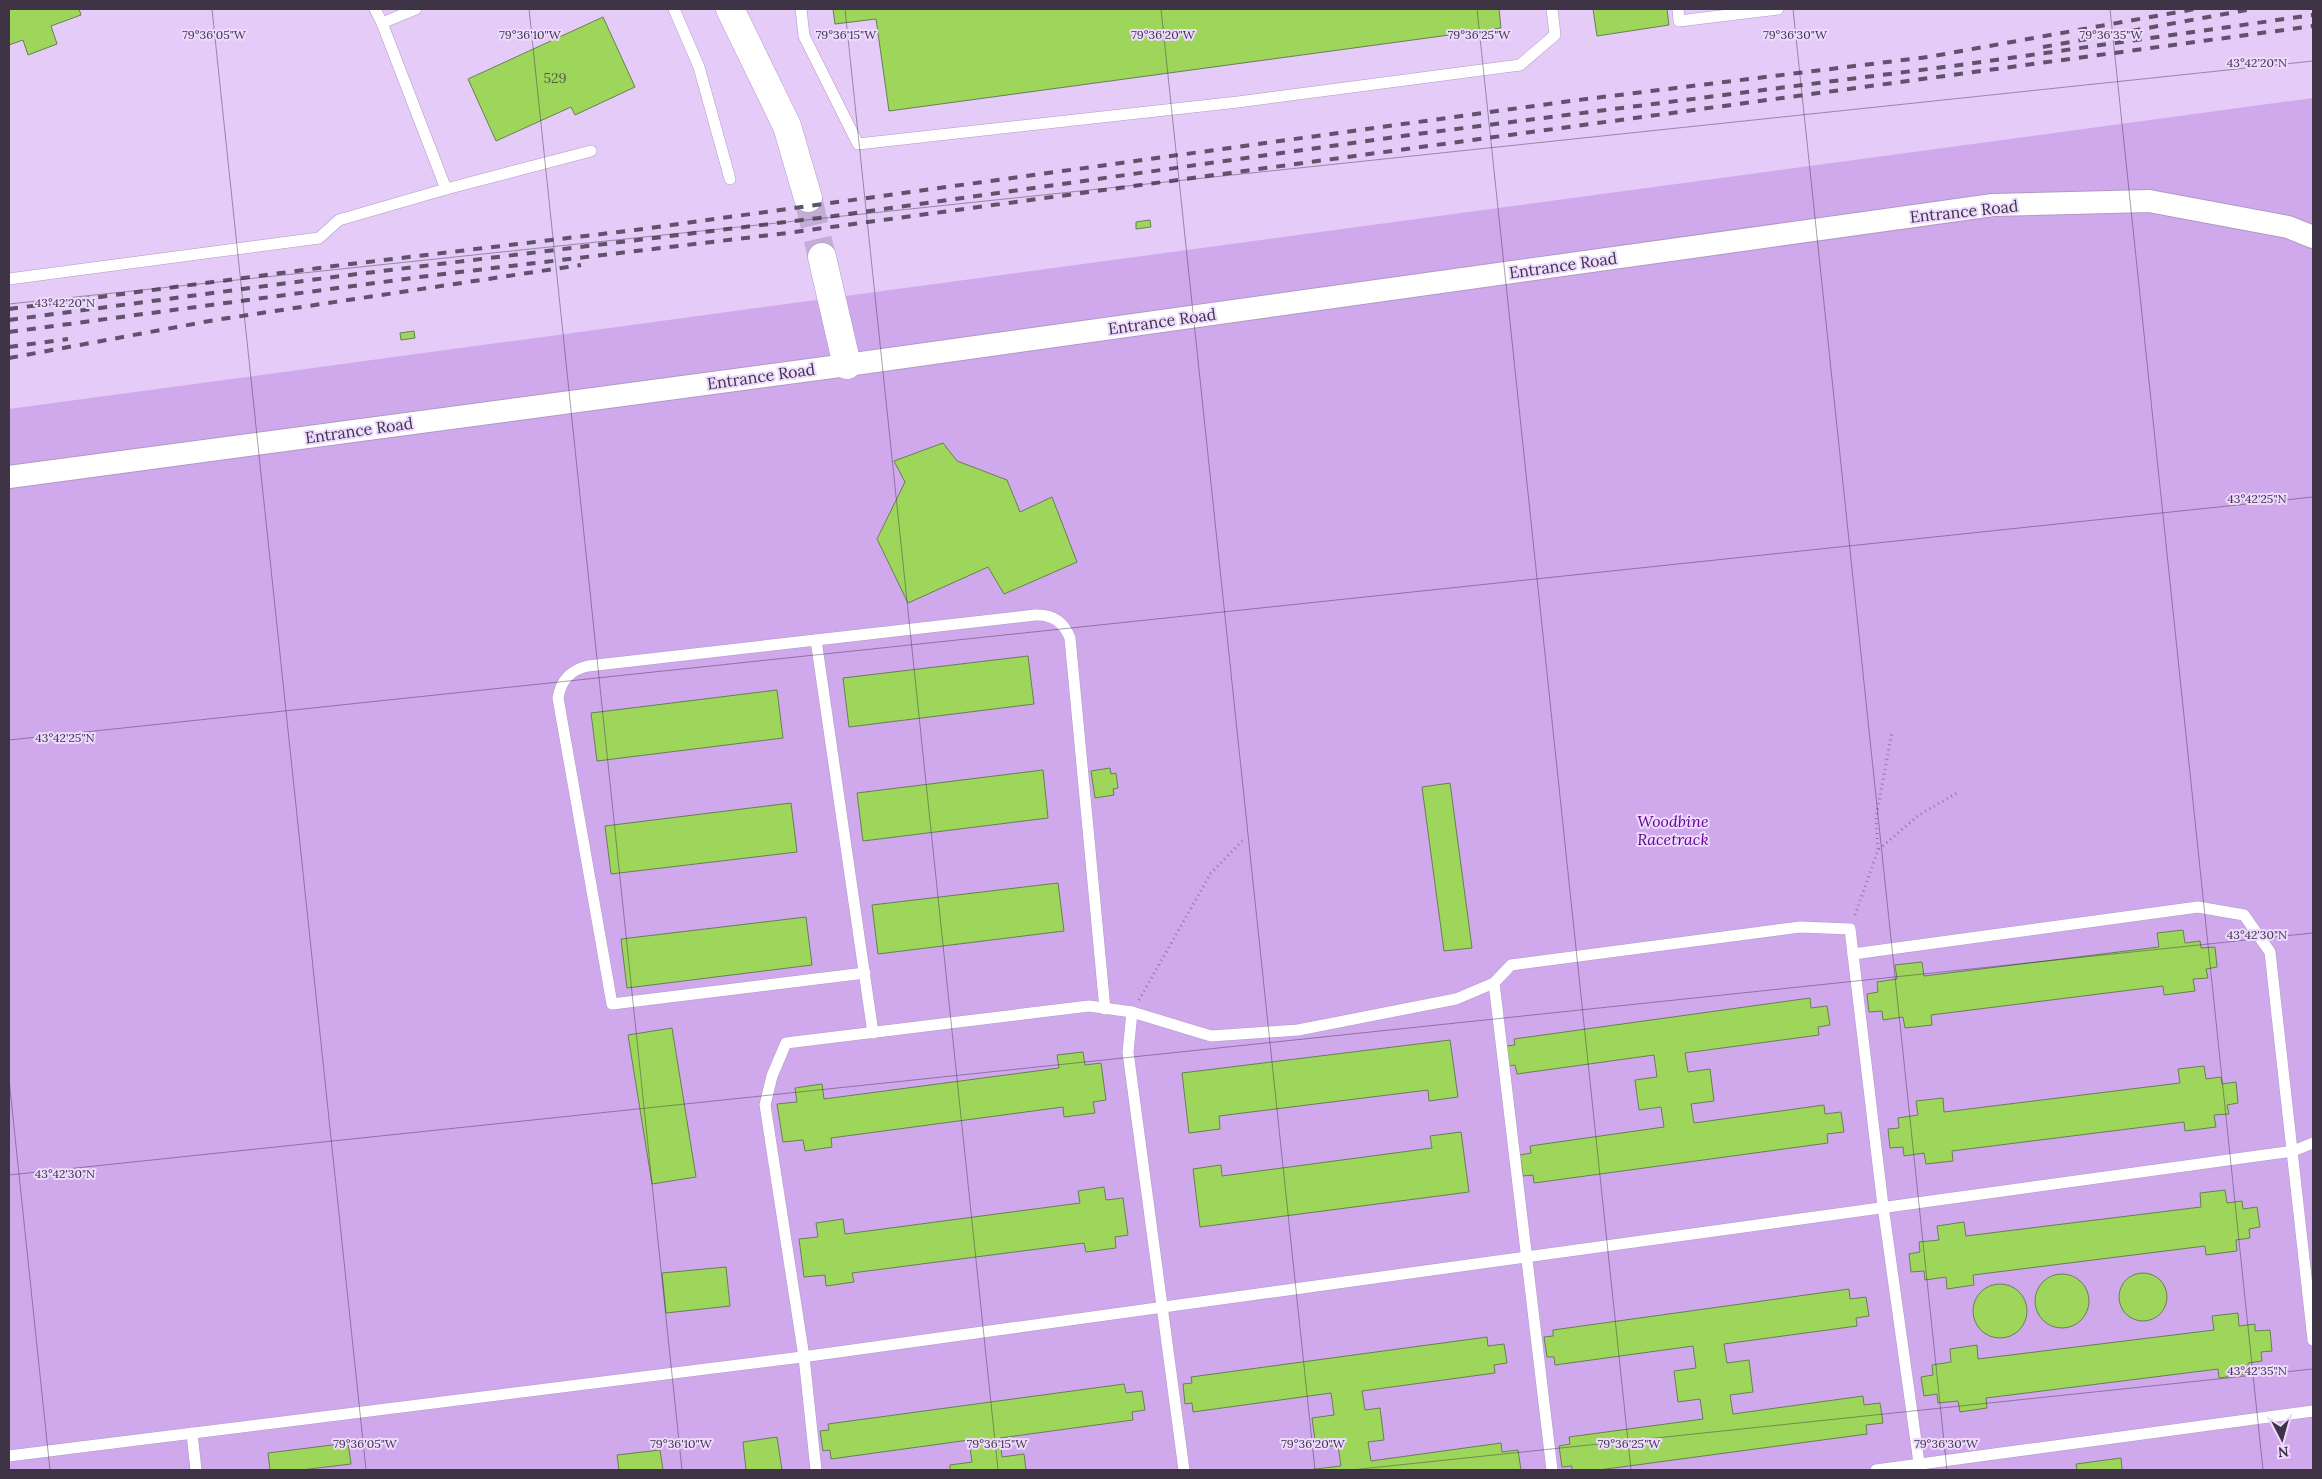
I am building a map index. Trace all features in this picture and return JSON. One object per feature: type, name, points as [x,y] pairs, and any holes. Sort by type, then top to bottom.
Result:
[{"type":"street","points":[[730,9],[787,126],[808,198]]},
{"type":"street","name":"Entrance Road","points":[[9,477],[847,365],[1993,205],[2148,201],[2288,227],[2313,237]]},
{"type":"street","points":[[822,257],[847,365]]},
{"type":"lane","points":[[375,9],[446,189]]},
{"type":"lane","points":[[382,23],[416,9]]},
{"type":"lane","points":[[674,9],[699,67],[730,179]]},
{"type":"lane","points":[[801,9],[804,36],[858,144],[1238,102],[1520,65],[1555,36],[1552,9]]},
{"type":"lane","points":[[1678,9],[1680,21],[1778,9]]},
{"type":"lane","points":[[9,278],[319,238],[339,220],[446,189],[591,151]]},
{"type":"lane","points":[[865,973],[612,1004],[558,698],[564,680],[578,668],[1035,615],[1054,617],[1067,630],[1070,638],[1105,1009]]},
{"type":"lane","points":[[816,640],[873,1033]]},
{"type":"lane","points":[[1853,954],[2198,907],[2244,915],[2270,952],[2313,1340]]},
{"type":"lane","points":[[816,1470],[804,1357],[766,1105],[772,1076],[786,1043],[1089,1006],[1132,1012],[1211,1036],[1298,1030],[1456,999],[1494,983],[1511,965],[1800,927],[1850,929],[1884,1206],[1920,1467]]},
{"type":"lane","points":[[1494,983],[1552,1470]]},
{"type":"lane","points":[[1132,1012],[1128,1052],[1184,1470]]},
{"type":"lane","points":[[9,1456],[804,1357],[2292,1151],[2313,1143]]},
{"type":"lane","points":[[1876,1470],[1920,1467],[2313,1411]]},
{"type":"lane","points":[[192,1433],[196,1470]]},
{"type":"path","points":[[1850,929],[1878,850],[1876,817],[1892,732]]},
{"type":"path","points":[[1878,850],[1919,815],[1957,793]]},
{"type":"path","points":[[1132,1012],[1211,872],[1243,840]]},
{"type":"green space","name":"Woodbine Racetrack","points":[[2313,98],[2313,1470],[9,1470],[9,409]]},
{"type":"building","points":[[9,9],[79,9],[81,15],[51,26],[57,44],[28,55],[23,40],[9,45]]},
{"type":"building","points":[[833,9],[1499,9],[1501,28],[889,111],[876,19],[835,24]]},
{"type":"building","points":[[1593,9],[1667,9],[1669,25],[1597,36]]},
{"type":"building","points":[[603,17],[635,87],[575,115],[571,107],[496,141],[468,79]]},
{"type":"building","points":[[1150,220],[1151,227],[1136,229],[1136,222]]},
{"type":"building","points":[[414,331],[415,338],[401,340],[400,333]]},
{"type":"building","points":[[943,443],[957,461],[1007,480],[1020,512],[1052,497],[1077,562],[1004,594],[988,567],[908,603],[877,539],[905,482],[894,461]]},
{"type":"building","points":[[1028,656],[1034,704],[849,727],[843,678]]},
{"type":"building","points":[[777,690],[783,738],[597,761],[591,713]]},
{"type":"building","points":[[1110,768],[1111,774],[1116,773],[1118,788],[1113,789],[1114,795],[1095,798],[1091,771]]},
{"type":"building","points":[[1043,770],[1048,818],[863,841],[857,793]]},
{"type":"building","points":[[1450,783],[1472,948],[1444,951],[1422,787]]},
{"type":"building","points":[[791,803],[797,852],[611,874],[605,826]]},
{"type":"building","points":[[1058,883],[1064,931],[878,954],[872,905]]},
{"type":"building","points":[[806,917],[812,965],[627,988],[621,939]]},
{"type":"building","points":[[2183,930],[2185,943],[2200,941],[2201,948],[2215,947],[2217,967],[2206,969],[2208,978],[2193,979],[2195,991],[2164,995],[2163,986],[1931,1015],[1932,1025],[1905,1028],[1903,1017],[1883,1020],[1882,1011],[1869,1012],[1867,994],[1878,992],[1877,982],[1897,979],[1895,965],[1922,962],[1924,976],[2159,947],[2157,933]]},
{"type":"building","points":[[1810,998],[1811,1008],[1827,1006],[1830,1025],[1818,1027],[1819,1035],[1685,1053],[1688,1072],[1710,1069],[1714,1101],[1691,1104],[1694,1123],[1824,1105],[1825,1114],[1841,1112],[1844,1132],[1827,1134],[1828,1143],[1534,1183],[1533,1175],[1523,1176],[1520,1155],[1531,1153],[1530,1146],[1664,1127],[1661,1107],[1639,1110],[1635,1080],[1657,1077],[1654,1055],[1517,1074],[1515,1065],[1509,1066],[1506,1046],[1515,1045],[1514,1039]]},
{"type":"building","points":[[672,1028],[696,1177],[652,1184],[628,1035]]},
{"type":"building","points":[[1450,1040],[1458,1097],[1429,1101],[1428,1090],[1219,1116],[1220,1129],[1189,1133],[1182,1073]]},
{"type":"building","points":[[1083,1052],[1085,1065],[1101,1063],[1106,1100],[1093,1102],[1095,1113],[1064,1117],[1063,1107],[831,1138],[832,1147],[805,1151],[803,1140],[783,1142],[777,1104],[797,1102],[795,1088],[822,1084],[824,1099],[1059,1068],[1057,1055]]},
{"type":"building","points":[[2204,1066],[2206,1079],[2221,1077],[2222,1084],[2236,1082],[2238,1103],[2227,1105],[2229,1114],[2214,1115],[2216,1127],[2185,1131],[2184,1122],[1952,1151],[1953,1161],[1926,1164],[1924,1153],[1904,1156],[1903,1147],[1890,1148],[1888,1129],[1899,1128],[1898,1118],[1918,1115],[1916,1101],[1943,1098],[1944,1112],[2180,1083],[2178,1069]]},
{"type":"building","points":[[1461,1132],[1469,1192],[1200,1227],[1193,1169],[1221,1165],[1222,1176],[1432,1148],[1430,1136]]},
{"type":"building","points":[[1104,1187],[1106,1200],[1123,1198],[1128,1235],[1115,1237],[1116,1248],[1086,1252],[1084,1243],[852,1273],[854,1282],[826,1286],[825,1275],[804,1277],[799,1239],[818,1237],[816,1223],[843,1219],[845,1234],[1080,1203],[1078,1191]]},
{"type":"building","points":[[2225,1190],[2227,1203],[2242,1201],[2243,1209],[2257,1207],[2260,1227],[2249,1229],[2250,1238],[2236,1240],[2237,1251],[2206,1255],[2205,1246],[1973,1275],[1974,1285],[1947,1289],[1946,1277],[1925,1280],[1924,1271],[1911,1272],[1909,1254],[1920,1252],[1919,1242],[1939,1240],[1937,1226],[1964,1222],[1966,1236],[2201,1207],[2200,1193]]},
{"type":"building","points":[[726,1267],[730,1306],[666,1313],[662,1273]]},
{"type":"building","points":[[2143,1273],[2152,1275],[2160,1280],[2165,1288],[2167,1297],[2165,1306],[2160,1314],[2152,1319],[2143,1321],[2134,1319],[2126,1314],[2121,1306],[2119,1297],[2121,1288],[2126,1280],[2134,1275]]},
{"type":"building","points":[[2062,1274],[2072,1276],[2081,1282],[2087,1291],[2089,1301],[2087,1311],[2081,1320],[2072,1326],[2062,1328],[2052,1326],[2043,1320],[2037,1311],[2035,1301],[2037,1291],[2043,1282],[2052,1276]]},
{"type":"building","points":[[1995,1284],[2005,1284],[2015,1288],[2023,1296],[2027,1311],[2023,1326],[2015,1334],[2005,1338],[1995,1338],[1985,1334],[1977,1326],[1973,1316],[1973,1306],[1977,1296],[1985,1288]]},
{"type":"building","points":[[1849,1289],[1850,1299],[1866,1297],[1869,1316],[1856,1318],[1857,1326],[1724,1344],[1727,1363],[1749,1360],[1753,1392],[1730,1395],[1733,1414],[1863,1396],[1864,1405],[1880,1403],[1883,1423],[1866,1425],[1867,1434],[1599,1470],[1572,1470],[1572,1466],[1562,1467],[1559,1446],[1570,1444],[1569,1437],[1703,1419],[1700,1399],[1678,1402],[1674,1371],[1696,1368],[1693,1346],[1555,1365],[1554,1357],[1547,1357],[1544,1337],[1553,1336],[1553,1330]]},
{"type":"building","points":[[2238,1313],[2239,1326],[2255,1324],[2255,1331],[2270,1330],[2272,1351],[2261,1352],[2262,1361],[2248,1363],[2249,1374],[2219,1378],[2218,1369],[1986,1398],[1987,1408],[1960,1412],[1958,1401],[1938,1403],[1937,1394],[1924,1396],[1921,1377],[1933,1375],[1932,1365],[1951,1362],[1950,1349],[1977,1345],[1978,1359],[2214,1330],[2212,1316]]},
{"type":"building","points":[[1487,1337],[1488,1346],[1504,1344],[1507,1363],[1494,1365],[1495,1373],[1362,1391],[1365,1410],[1380,1408],[1384,1440],[1368,1442],[1371,1461],[1501,1443],[1502,1452],[1518,1450],[1521,1470],[1307,1470],[1341,1466],[1338,1445],[1316,1448],[1312,1418],[1334,1415],[1331,1393],[1193,1412],[1192,1403],[1185,1404],[1183,1384],[1192,1383],[1191,1377]]},
{"type":"building","points":[[1124,1384],[1126,1393],[1142,1391],[1145,1410],[1132,1412],[1133,1420],[1000,1438],[1002,1457],[1024,1454],[1026,1470],[950,1470],[950,1465],[972,1462],[969,1440],[831,1459],[830,1450],[823,1451],[820,1431],[829,1430],[828,1424]]},
{"type":"building","points":[[777,1437],[782,1470],[746,1470],[743,1442]]},
{"type":"building","points":[[348,1443],[351,1464],[301,1470],[270,1470],[268,1453]]},
{"type":"building","points":[[660,1450],[663,1470],[619,1470],[617,1455]]},
{"type":"building","points":[[2121,1458],[2122,1470],[2077,1470],[2076,1464]]},
{"type":"tunnel","points":[[808,198],[822,257]]},
{"type":"railway","points":[[9,309],[334,266],[635,230],[1570,101],[1928,57],[2195,9]]},
{"type":"railway","points":[[2043,47],[2252,9]]},
{"type":"railway","points":[[9,320],[341,276],[827,217],[1417,134],[1960,65],[2313,15]]},
{"type":"railway","points":[[9,332],[435,275],[787,233],[2313,26]]},
{"type":"railway","points":[[9,358],[215,320],[581,265]]},
{"type":"railway","points":[[9,347],[68,339]]}]
